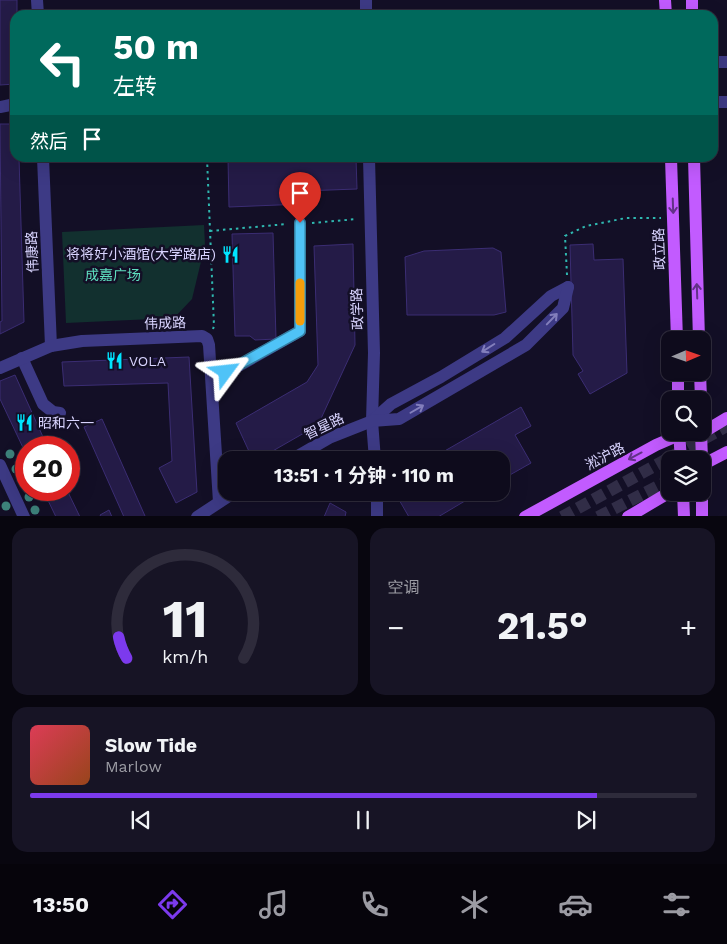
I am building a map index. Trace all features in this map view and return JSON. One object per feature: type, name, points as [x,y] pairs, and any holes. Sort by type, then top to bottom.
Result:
[{"type":"main road","name":"政立路","points":[[671,162],[677,331]]},
{"type":"main road","points":[[694,162],[699,331]]},
{"type":"main road","name":"淞沪路","points":[[711,428],[727,418]]},
{"type":"main road","name":"淞沪路","points":[[525,516],[664,441]]},
{"type":"main road","points":[[711,460],[727,452]]},
{"type":"main road","points":[[628,516],[661,497]]},
{"type":"main road","points":[[683,501],[684,516]]},
{"type":"main road","points":[[702,501],[702,516]]},
{"type":"street","name":"伟康路","points":[[43,162],[50,346]]},
{"type":"street","name":"政学路","points":[[369,162],[374,353],[372,421],[374,451]]},
{"type":"street","points":[[212,381],[300,331],[300,223]]},
{"type":"street","points":[[372,421],[399,419],[526,345],[563,308],[568,287]]},
{"type":"street","points":[[372,421],[391,404],[442,377],[505,338],[551,296],[568,287]]},
{"type":"street","name":"伟成路","points":[[0,368],[50,346],[82,341],[202,336],[207,339]]},
{"type":"street","points":[[197,516],[219,502],[212,381],[207,339]]},
{"type":"street","points":[[22,358],[43,404],[53,412],[60,413]]},
{"type":"street","name":"智星路","points":[[307,451],[329,438],[372,421]]},
{"type":"street","points":[[0,465],[24,516]]},
{"type":"street","points":[[377,501],[378,516]]},
{"type":"path","points":[[207,162],[214,326],[207,339]]},
{"type":"path","points":[[568,287],[565,236],[586,226],[626,218],[673,218]]},
{"type":"green space","name":"成嘉广场","points":[[204,225],[205,245],[192,299],[174,318],[66,323],[62,232]]},
{"type":"building","points":[[0,0],[17,0],[17,10],[10,10],[10,84],[0,85]]},
{"type":"building","points":[[0,124],[10,124],[10,162],[19,162],[24,322],[0,334],[0,322],[2,321]]},
{"type":"building","points":[[228,162],[356,162],[357,189],[302,191],[303,204],[229,207]]},
{"type":"building","points":[[273,233],[276,339],[255,340],[250,336],[235,336],[232,234]]},
{"type":"building","points":[[353,244],[355,345],[318,425],[273,451],[249,451],[236,423],[307,382],[318,365],[314,246]]},
{"type":"building","points":[[593,244],[594,260],[623,259],[627,373],[590,394],[578,374],[583,371],[573,355],[570,245]]},
{"type":"building","points":[[493,248],[501,252],[506,312],[494,315],[407,315],[405,257],[424,251]]},
{"type":"building","points":[[189,357],[197,492],[176,503],[159,468],[172,461],[168,383],[64,386],[62,362]]},
{"type":"building","points":[[15,375],[43,436],[17,436],[0,399],[0,381]]},
{"type":"building","points":[[521,407],[531,426],[515,435],[531,463],[510,475],[510,451],[445,451]]},
{"type":"building","points":[[102,419],[145,516],[124,516],[84,427]]},
{"type":"building","points":[[48,501],[72,501],[80,516],[56,516]]},
{"type":"building","points":[[400,501],[465,501],[440,516],[408,516]]},
{"type":"building","points":[[330,503],[346,512],[345,516],[324,516]]},
{"type":"building","points":[[109,510],[112,516],[100,516]]},
{"type":"tunnel","points":[[564,516],[727,426]]},
{"type":"tunnel","points":[[600,516],[661,485]]},
{"type":"slow traffic","points":[[300,283],[300,321]]},
{"type":"place","name":"将将好小酒馆(大学路店)","points":[[230,254]]},
{"type":"place","name":"VOLA","points":[[115,361]]},
{"type":"place","name":"昭和六一","points":[[24,423]]},
{"type":"route","points":[[226,372],[300,331],[300,223]]}]
